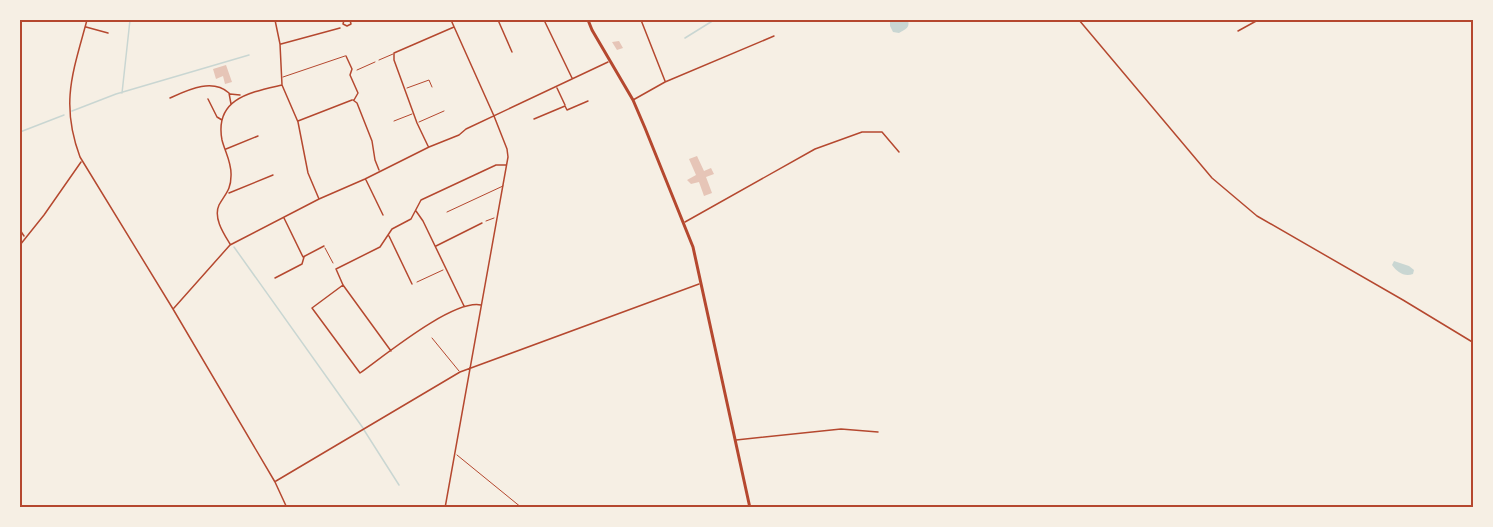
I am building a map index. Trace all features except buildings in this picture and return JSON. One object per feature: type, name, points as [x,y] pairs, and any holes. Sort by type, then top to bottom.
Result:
[{"type":"main road","points":[[588,20],[633,100],[693,247],[750,507]]},
{"type":"street","points":[[87,20],[69,86],[69,114],[75,143],[82,161],[173,309],[275,482],[287,507]]},
{"type":"street","points":[[275,20],[280,44],[282,85],[298,122],[308,173],[319,199]]},
{"type":"street","points":[[344,20],[343,24],[347,26],[351,24],[350,20]]},
{"type":"street","points":[[446,507],[507,165],[507,149],[451,20]]},
{"type":"street","points":[[498,20],[512,52]]},
{"type":"street","points":[[544,20],[572,79]]},
{"type":"street","points":[[641,20],[665,82]]},
{"type":"street","points":[[1079,20],[1212,178],[1257,216],[1473,343]]},
{"type":"street","points":[[1238,31],[1258,20]]},
{"type":"street","points":[[85,27],[108,33]]},
{"type":"street","points":[[429,147],[417,123],[394,60],[394,53],[454,27]]},
{"type":"street","points":[[280,44],[340,28]]},
{"type":"street","points":[[633,100],[665,82],[774,36]]},
{"type":"street","points":[[298,122],[353,100],[357,93],[346,56]]},
{"type":"street","points":[[173,309],[230,245],[319,199],[459,135],[609,61]]},
{"type":"street","points":[[170,98],[204,86],[222,88],[229,93],[243,95],[282,85]]},
{"type":"street","points":[[556,87],[567,110],[588,101]]},
{"type":"street","points":[[229,93],[231,105]]},
{"type":"street","points":[[230,245],[217,215],[218,206],[227,194],[231,171],[222,135],[223,120],[231,105],[243,95]]},
{"type":"street","points":[[208,99],[217,117],[223,120]]},
{"type":"street","points":[[353,100],[357,104],[370,135],[375,160],[380,171]]},
{"type":"street","points":[[534,119],[565,106]]},
{"type":"street","points":[[684,223],[799,157],[846,137],[862,132],[882,132],[890,139],[898,152]]},
{"type":"street","points":[[225,149],[258,136]]},
{"type":"street","points":[[20,245],[82,161]]},
{"type":"street","points":[[391,351],[344,285],[336,269],[380,247],[392,229],[411,219],[421,200],[496,165],[507,165]]},
{"type":"street","points":[[227,194],[273,175]]},
{"type":"street","points":[[365,179],[383,214]]},
{"type":"street","points":[[416,211],[464,307]]},
{"type":"street","points":[[276,278],[302,264],[303,257],[284,218]]},
{"type":"street","points":[[435,246],[482,224]]},
{"type":"street","points":[[20,230],[26,237]]},
{"type":"street","points":[[388,235],[412,284]]},
{"type":"street","points":[[303,257],[324,246]]},
{"type":"street","points":[[275,482],[459,372],[701,283]]},
{"type":"street","points":[[344,285],[312,308],[360,373],[419,330],[464,307],[473,304],[482,306]]},
{"type":"street","points":[[735,440],[841,429],[878,432]]},
{"type":"lane","points":[[379,60],[394,53]]},
{"type":"lane","points":[[281,78],[346,56]]},
{"type":"lane","points":[[405,89],[429,80],[432,87]]},
{"type":"lane","points":[[417,123],[444,111]]},
{"type":"lane","points":[[394,122],[414,114]]},
{"type":"lane","points":[[447,212],[503,186]]},
{"type":"lane","points":[[324,246],[333,263]]},
{"type":"lane","points":[[432,338],[459,372]]},
{"type":"lane","points":[[455,454],[522,507]]},
{"type":"path","points":[[352,72],[379,60]]},
{"type":"path","points":[[482,224],[499,215]]},
{"type":"path","points":[[412,284],[446,268]]},
{"type":"shaded area","points":[[908,20],[908,27],[899,33],[893,32],[890,21]]},
{"type":"shaded area","points":[[1394,261],[1409,266],[1414,270],[1413,274],[1398,272],[1392,265]]},
{"type":"waterway","points":[[122,93],[130,20]]},
{"type":"waterway","points":[[685,38],[714,20]]},
{"type":"waterway","points":[[72,111],[116,94],[249,55]]},
{"type":"waterway","points":[[20,132],[64,115]]},
{"type":"waterway","points":[[234,247],[363,428]]},
{"type":"waterway","points":[[364,430],[399,485]]}]
